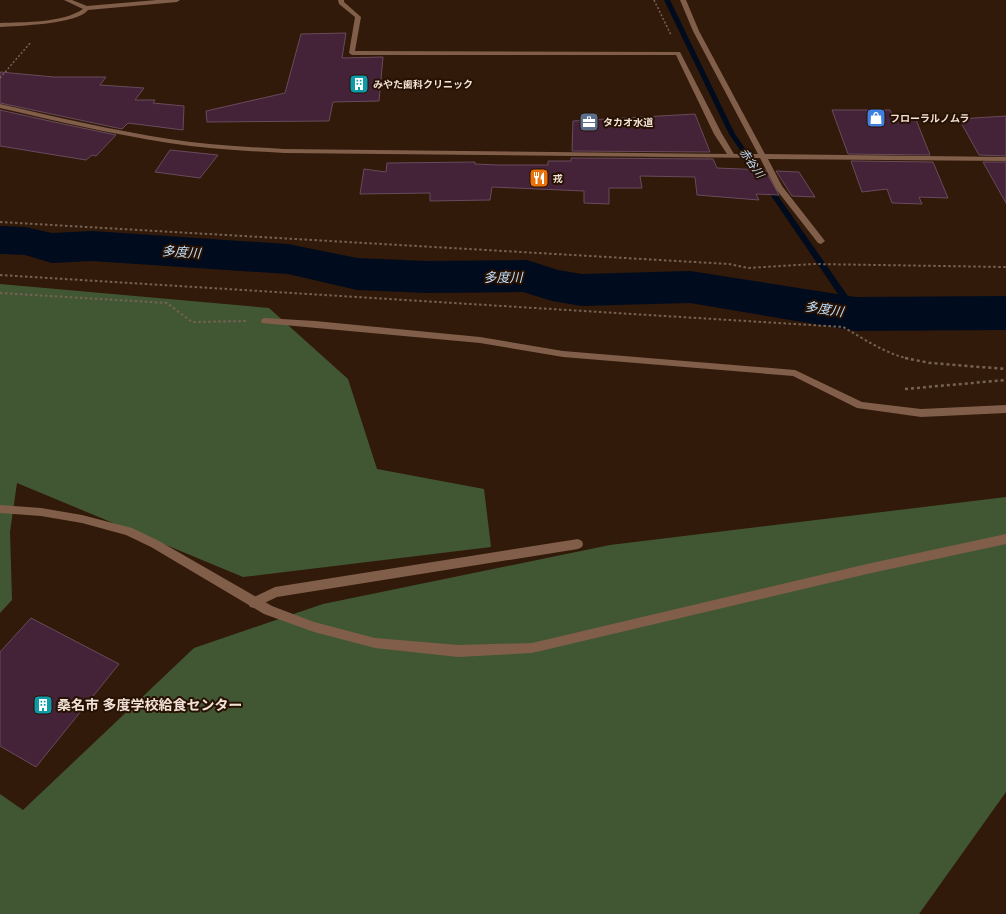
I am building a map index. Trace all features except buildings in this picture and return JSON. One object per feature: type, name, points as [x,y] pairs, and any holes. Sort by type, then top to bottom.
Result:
[{"type":"street","points":[[67,0],[86,8],[177,0]]},
{"type":"street","points":[[341,0],[341,3],[358,17],[352,53],[678,53],[718,134],[731,155]]},
{"type":"street","points":[[683,0],[696,31],[764,156],[764,160],[779,187],[821,241]]},
{"type":"street","points":[[0,26],[42,23],[68,18],[84,11],[86,8]]},
{"type":"street","points":[[0,106],[145,137],[230,148],[344,151],[1006,159]]},
{"type":"street","points":[[265,321],[480,340],[563,354],[795,373],[860,405],[921,413],[1006,409]]},
{"type":"street","points":[[0,509],[41,512],[82,519],[128,532],[155,544],[254,603],[268,610],[314,627],[375,643],[458,651],[532,648],[867,569],[1006,539]]},
{"type":"street","points":[[254,603],[275,592],[578,544]]},
{"type":"path","points":[[654,0],[678,50],[678,53]]},
{"type":"path","points":[[0,78],[31,42],[42,23]]},
{"type":"path","points":[[0,222],[323,242],[729,264],[748,268],[814,264],[1006,267]]},
{"type":"path","points":[[0,275],[843,327],[872,344],[902,357],[930,364],[1006,369]]},
{"type":"path","points":[[0,293],[167,303],[192,322],[265,321]]},
{"type":"path","points":[[903,389],[1006,380]]},
{"type":"green space","points":[[0,284],[269,308],[348,379],[377,469],[484,489],[491,547],[243,577],[17,483],[10,532],[12,600],[0,613]]},
{"type":"green space","points":[[1006,497],[1006,792],[919,914],[0,914],[0,794],[23,810],[194,648],[323,604],[610,545]]},
{"type":"waterway","name":"赤谷川","points":[[667,0],[732,134],[856,314]]},
{"type":"waterway","name":"多度川","points":[[0,240],[25,241],[52,248],[92,246],[288,259],[357,274],[427,277],[527,276],[552,285],[582,290],[690,287],[856,314],[1006,313]]},
{"type":"place","name":"みやた歯科クリニック","points":[[359,84]]},
{"type":"place","name":"フローラルノムラ","points":[[876,118]]},
{"type":"place","name":"タカオ水道","points":[[589,122]]},
{"type":"place","name":"戎","points":[[539,178]]},
{"type":"place","name":"桑名市 多度学校給食センター","points":[[43,705]]}]
